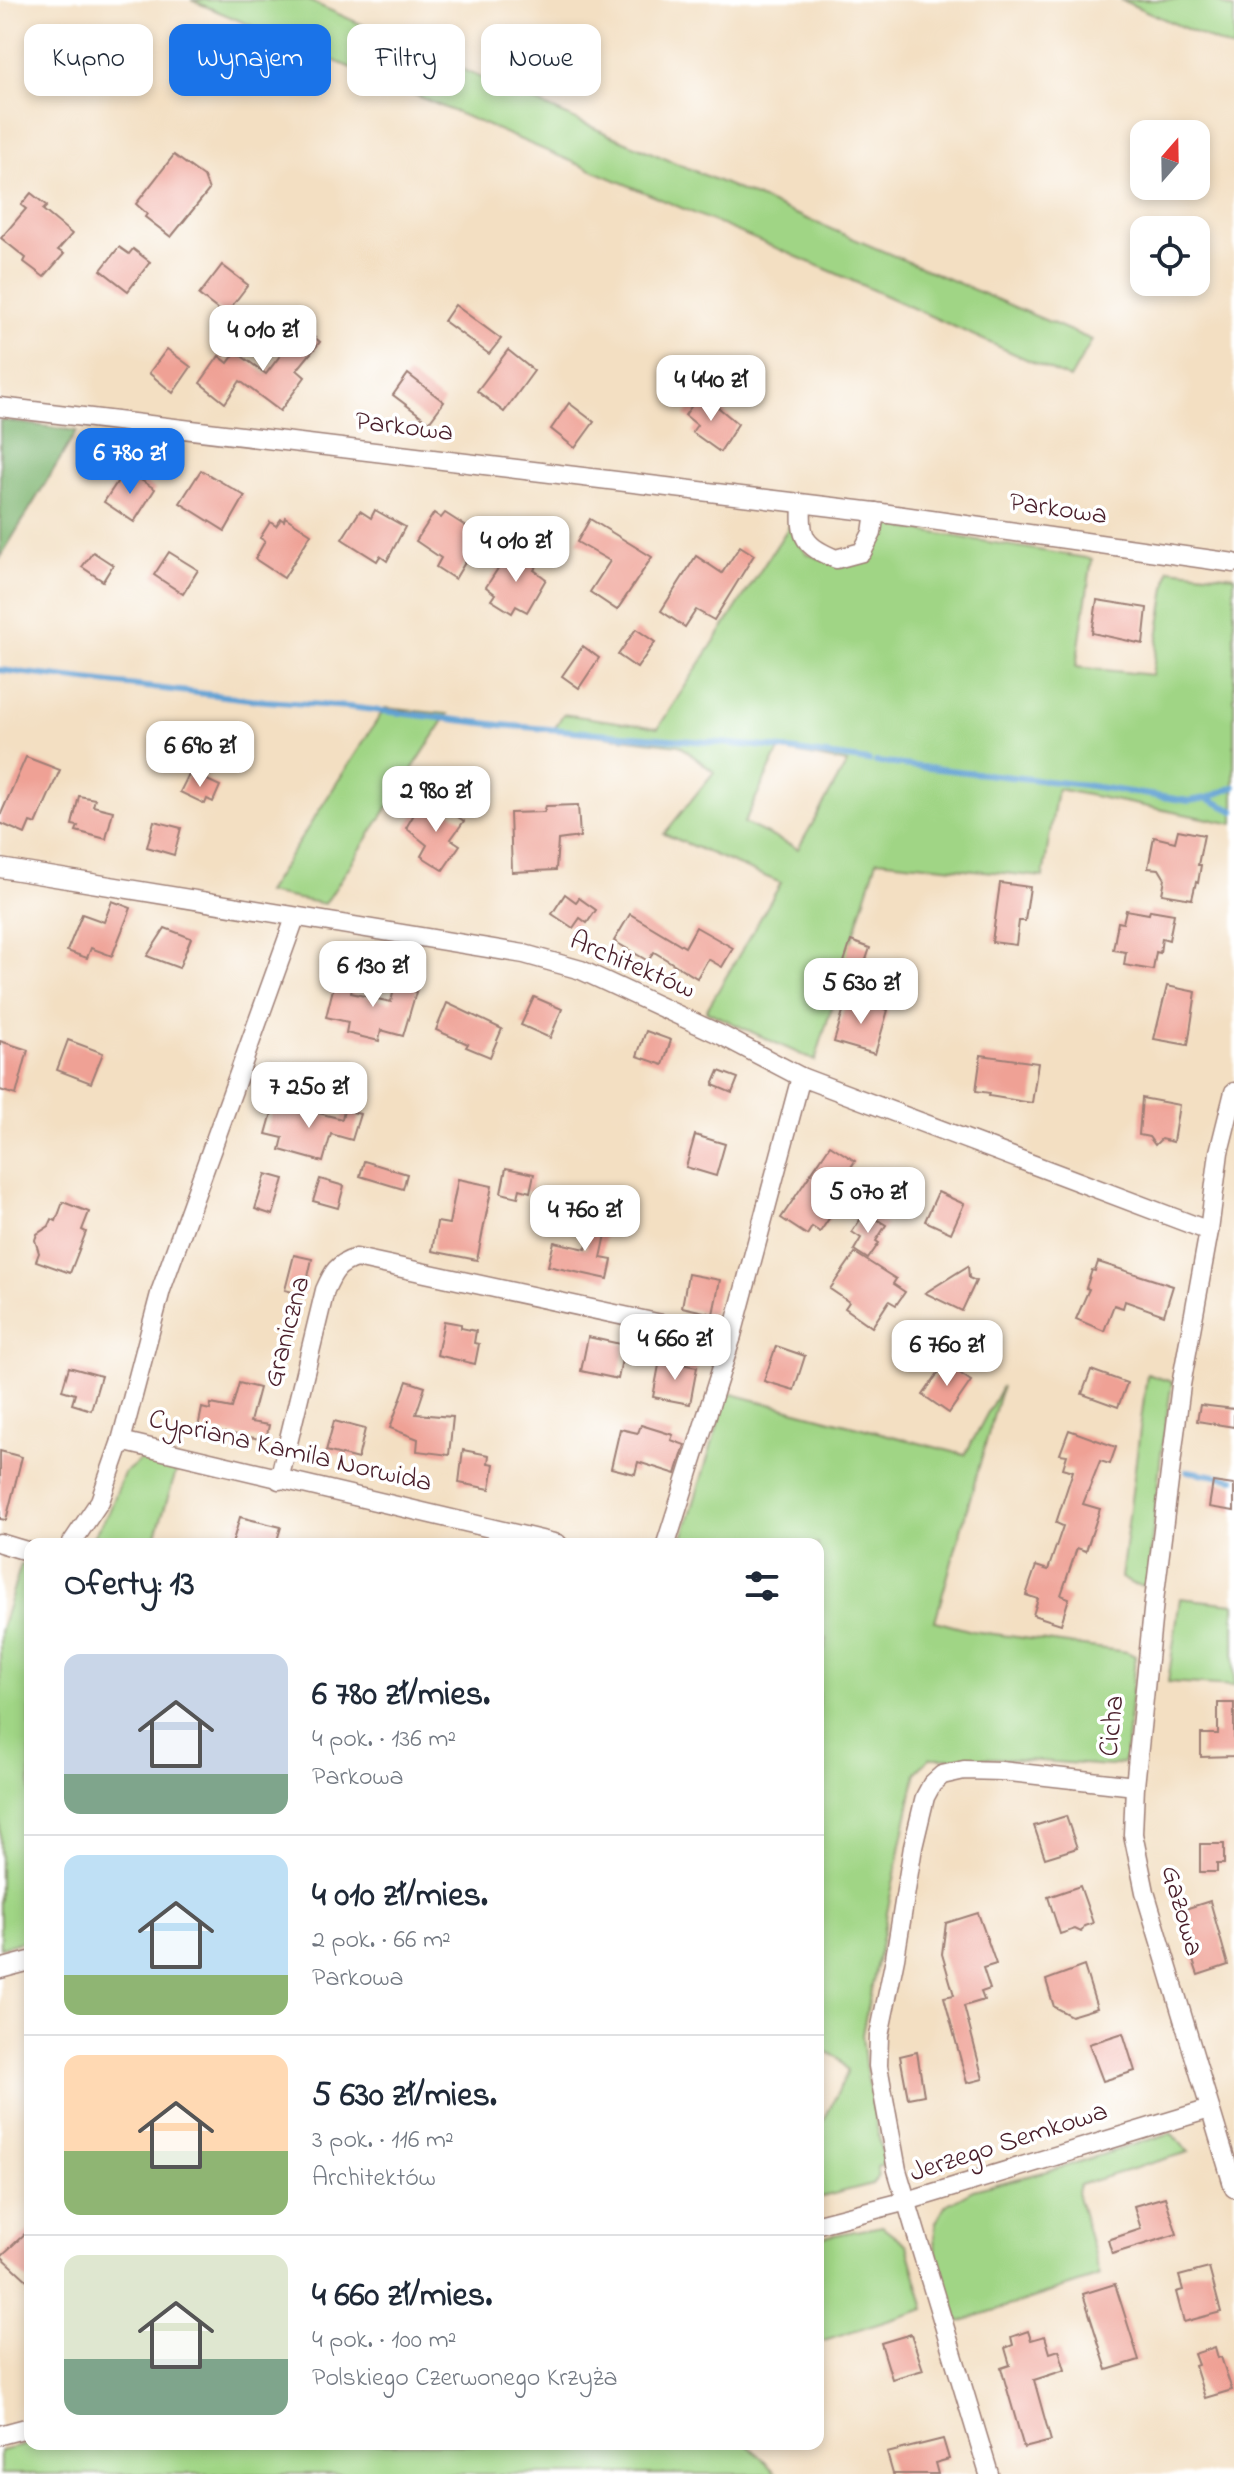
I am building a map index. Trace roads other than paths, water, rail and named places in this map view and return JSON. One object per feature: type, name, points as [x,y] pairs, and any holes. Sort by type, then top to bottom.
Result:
[{"type":"street","name":"Parkowa","points":[[0,407],[875,512],[1234,563]]},
{"type":"street","points":[[802,504],[800,528],[808,545],[836,559],[862,552],[872,533],[875,512]]},
{"type":"street","name":"Architektów","points":[[0,868],[524,954],[581,970],[721,1035],[801,1077],[1209,1231]]},
{"type":"street","points":[[121,1441],[161,1290],[295,918]]},
{"type":"street","points":[[668,1538],[731,1339],[801,1077]]},
{"type":"street","name":"Cicha","points":[[907,2201],[897,2170],[878,2051],[913,1847],[925,1797],[942,1775],[964,1770],[1001,1771],[1135,1786],[1181,1385],[1209,1231],[1219,1152],[1234,1092]]},
{"type":"street","name":"Graniczna","points":[[279,1480],[325,1290],[334,1269],[345,1261],[356,1258],[731,1339]]},
{"type":"street","name":"Cypriana Kamila Norwida","points":[[75,1538],[100,1501],[121,1441],[532,1538]]},
{"type":"street","points":[[0,1543],[24,1550]]},
{"type":"street","name":"Gazowa","points":[[1135,1786],[1133,1834],[1136,1858],[1210,2109],[1225,2124],[1234,2188]]},
{"type":"street","points":[[0,1969],[24,1963]]},
{"type":"street","name":"Jerzego Semkowa","points":[[989,2474],[907,2201],[1210,2109]]},
{"type":"street","points":[[824,2222],[907,2201]]},
{"type":"street","points":[[0,2435],[24,2429]]},
{"type":"waterway","points":[[0,670],[500,725],[768,747],[869,761]]},
{"type":"waterway","points":[[876,762],[1084,785],[1189,801],[1207,798],[1234,787]]},
{"type":"waterway","points":[[1207,798],[1234,811]]},
{"type":"waterway","points":[[1188,1471],[1234,1479]]}]
